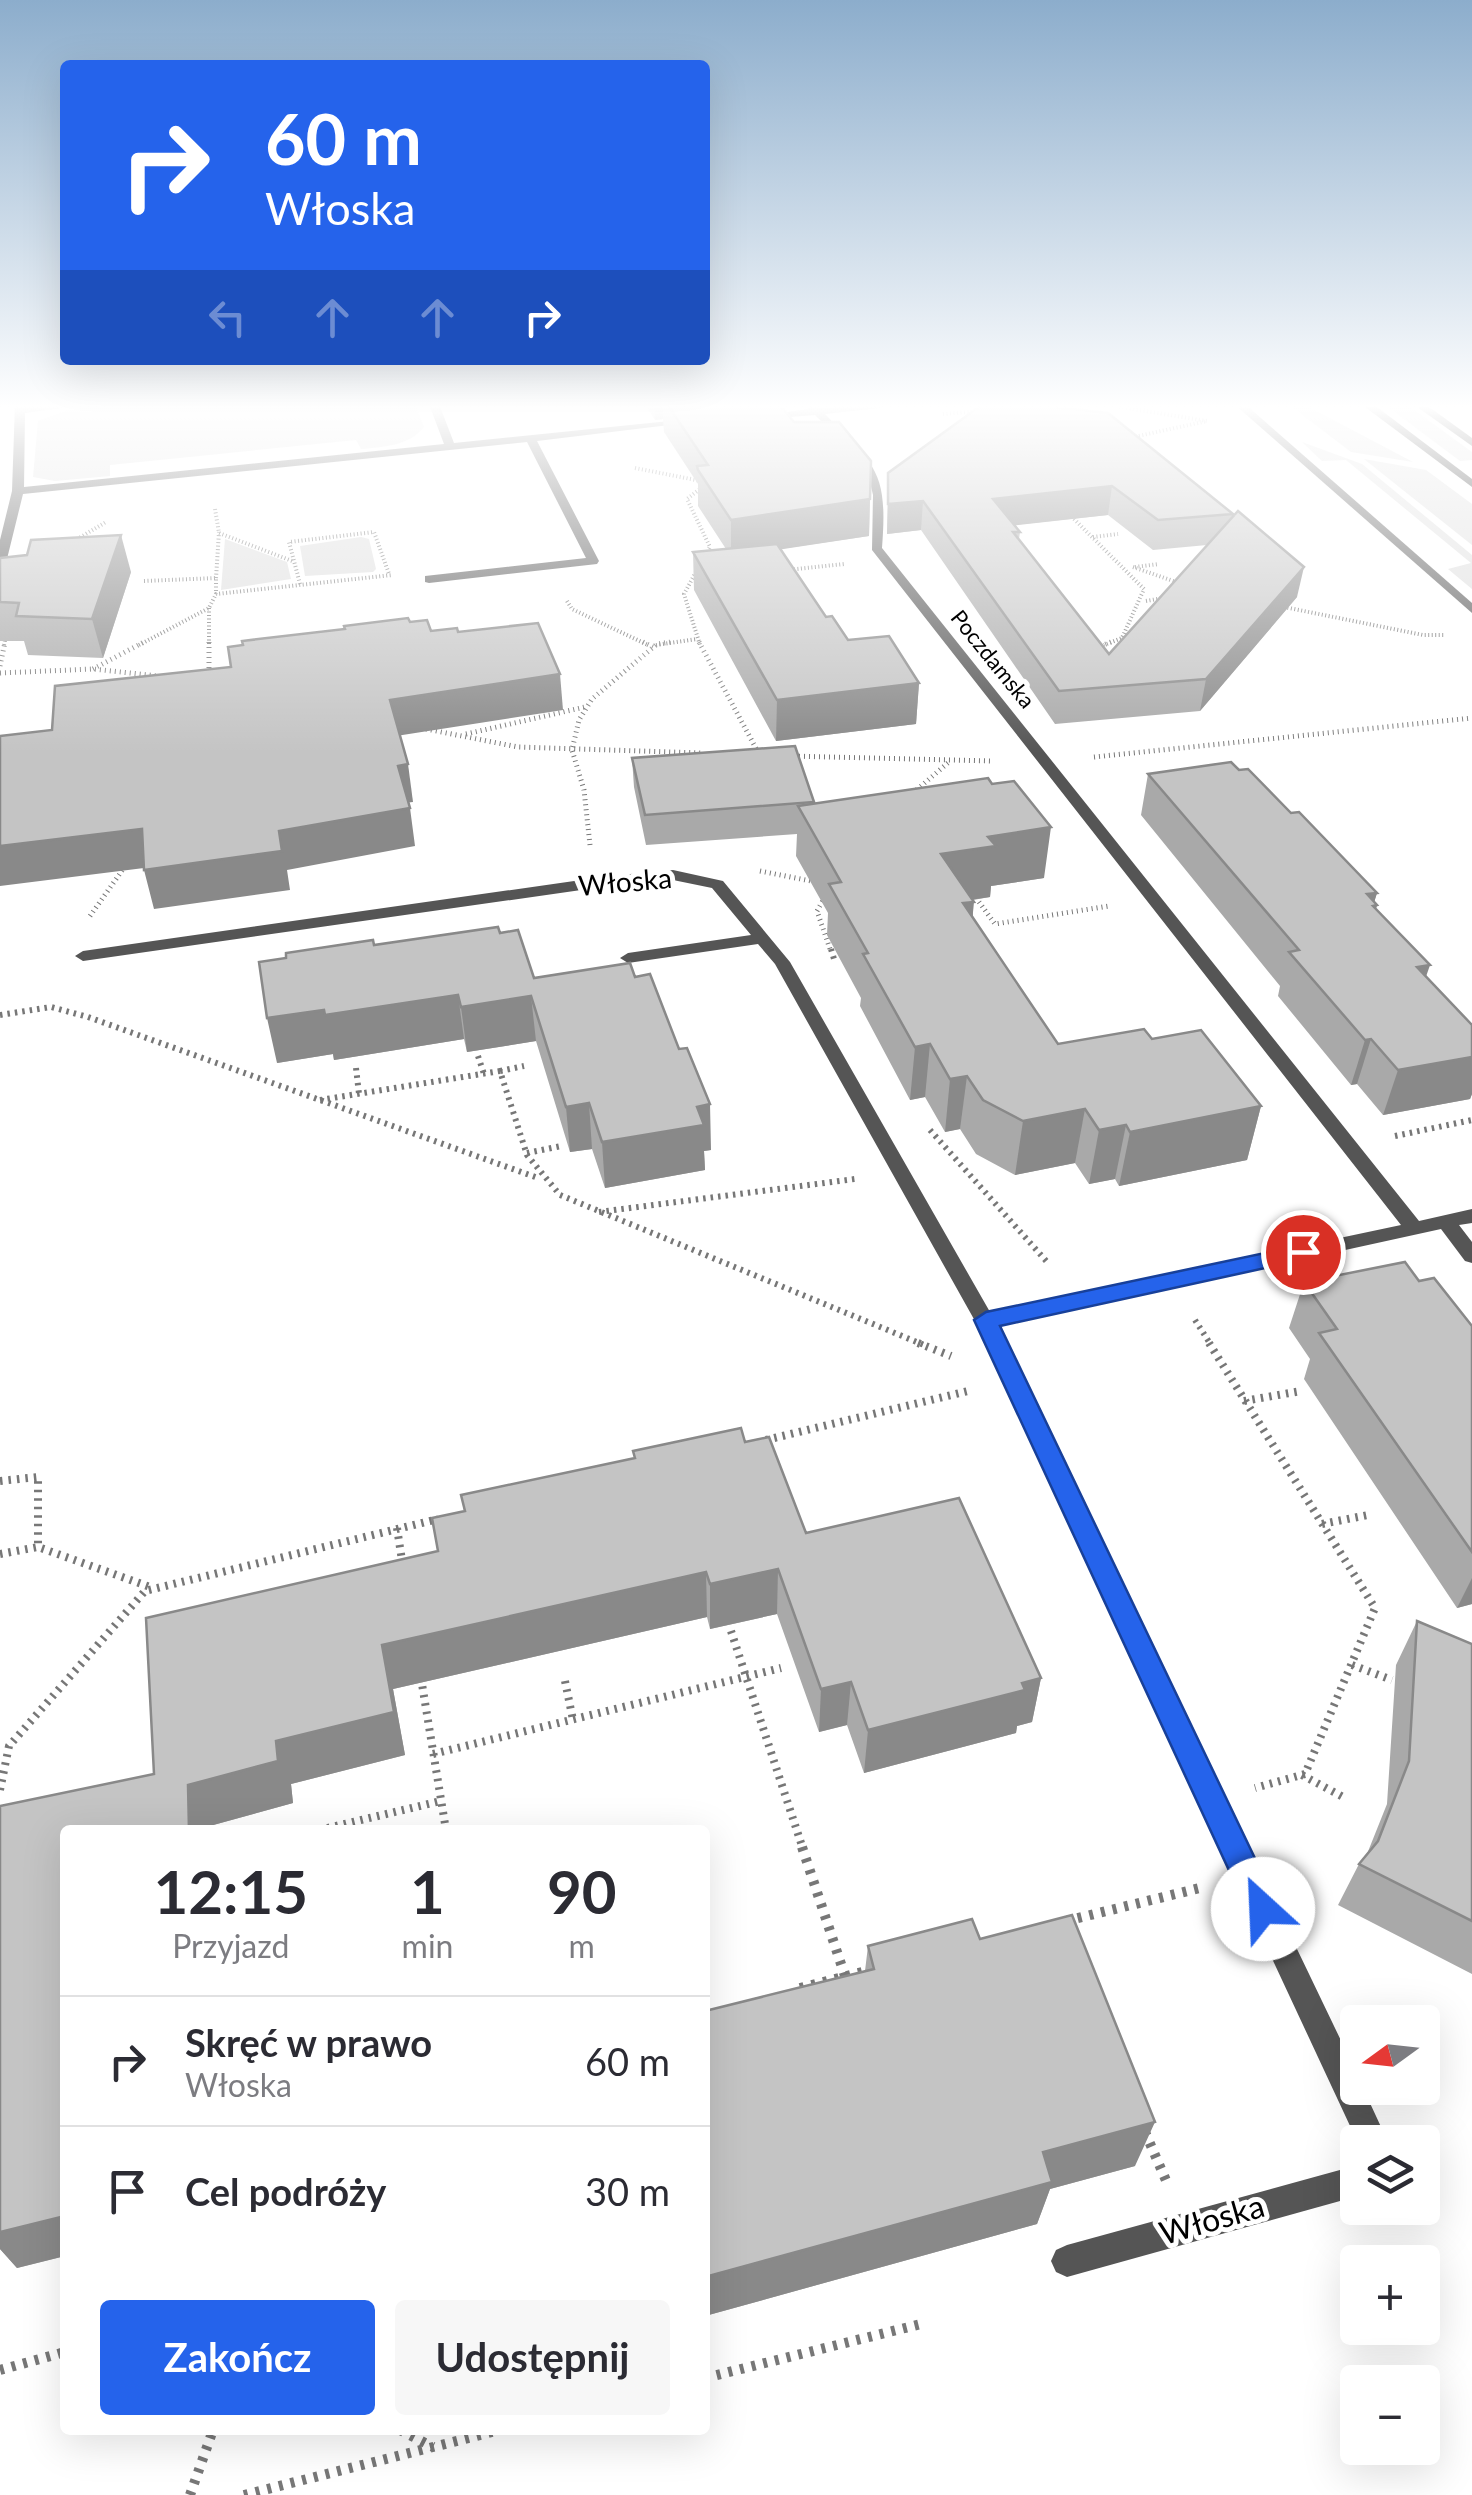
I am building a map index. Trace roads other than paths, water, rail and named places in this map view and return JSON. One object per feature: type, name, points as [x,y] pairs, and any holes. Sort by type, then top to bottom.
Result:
[{"type":"street","points":[[0,564],[11,520]]},
{"type":"street","points":[[429,579],[593,562],[572,520]]},
{"type":"street","name":"Poczdamska","points":[[879,520],[876,548],[1414,1228]]},
{"type":"street","points":[[1370,520],[1472,610]]},
{"type":"street","name":"Włoska","points":[[83,956],[674,875],[717,884],[782,962],[898,1173],[986,1320],[1365,2125]]},
{"type":"street","points":[[628,958],[762,938]]},
{"type":"street","points":[[986,1320],[1472,1216]]},
{"type":"street","points":[[1445,1221],[1472,1256]]},
{"type":"street","name":"Włoska","points":[[1067,2261],[1340,2185]]}]
